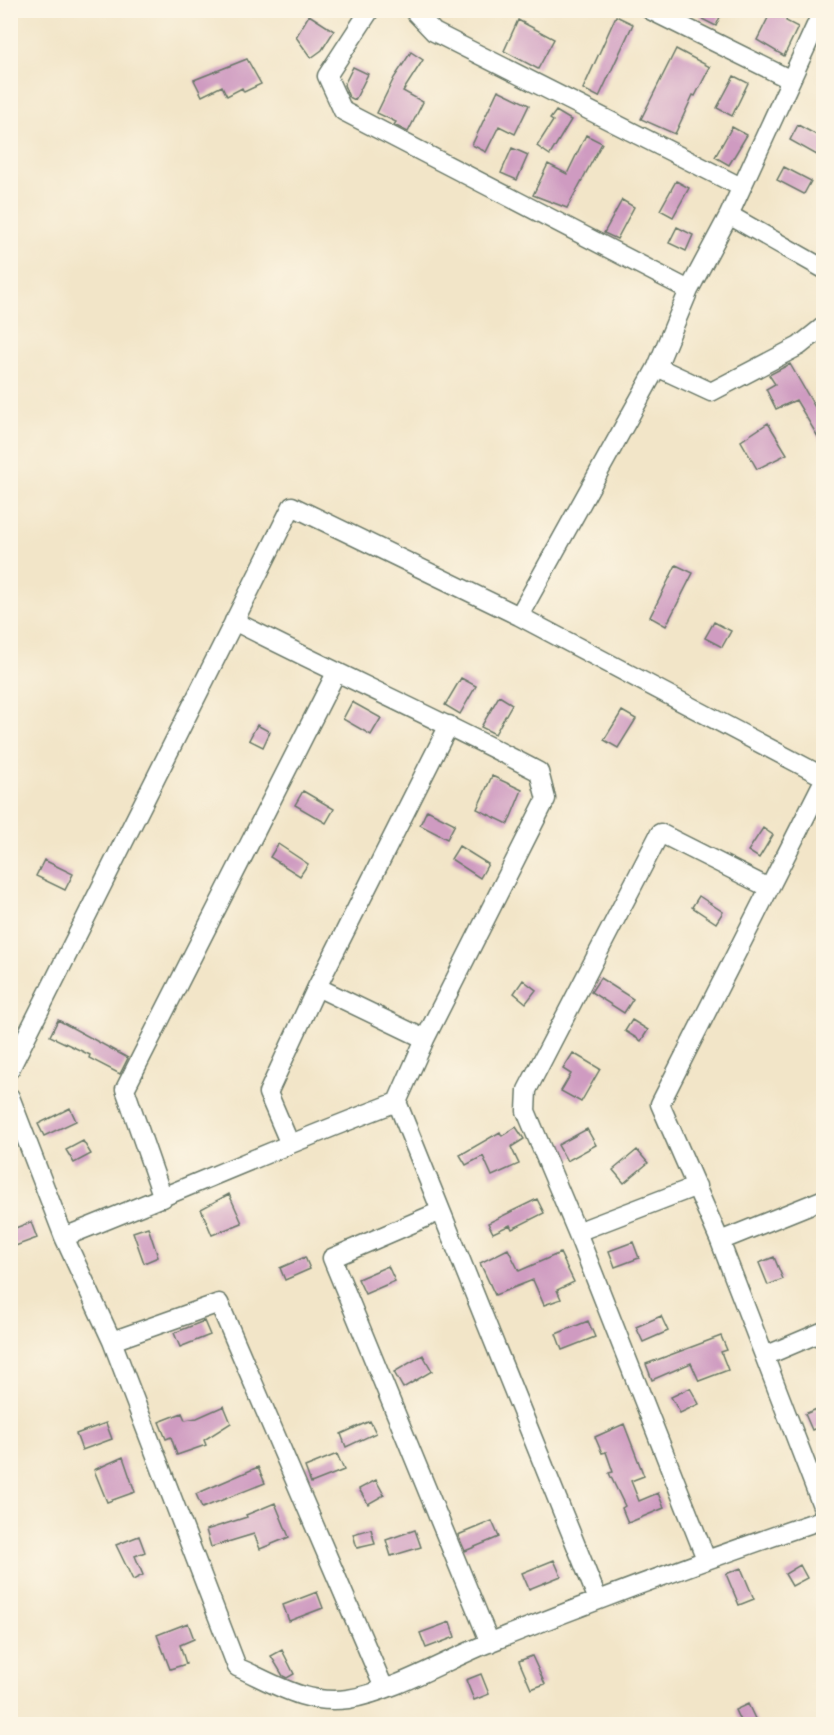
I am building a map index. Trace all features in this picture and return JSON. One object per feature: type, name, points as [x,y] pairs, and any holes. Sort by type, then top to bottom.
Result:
[{"type":"street","points":[[370,10],[327,76],[343,111],[689,290]]},
{"type":"street","points":[[413,10],[434,32],[741,187]]},
{"type":"street","points":[[650,10],[791,80]]},
{"type":"street","points":[[519,616],[657,367],[689,290],[729,215],[823,10]]},
{"type":"street","points":[[729,215],[824,269]]},
{"type":"street","points":[[657,367],[711,392],[799,346],[824,326]]},
{"type":"street","points":[[10,1069],[292,506],[519,616],[824,778],[660,1104],[720,1241],[824,1511]]},
{"type":"street","points":[[64,1237],[163,1198],[289,1142],[397,1102],[425,1039],[546,799],[539,772],[449,724],[336,673],[234,621]]},
{"type":"street","points":[[163,1198],[125,1089],[336,673]]},
{"type":"street","points":[[289,1142],[268,1094],[317,987],[449,724]]},
{"type":"street","points":[[706,1559],[577,1232],[526,1111],[527,1090],[660,833],[769,888]]},
{"type":"street","points":[[317,987],[425,1039]]},
{"type":"street","points":[[10,1097],[64,1237],[112,1341],[237,1667],[310,1700],[349,1699],[384,1688],[490,1642],[706,1559],[824,1519]]},
{"type":"street","points":[[397,1102],[598,1600]]},
{"type":"street","points":[[577,1232],[697,1186]]},
{"type":"street","points":[[720,1241],[824,1198]]},
{"type":"street","points":[[441,1211],[332,1258],[490,1642]]},
{"type":"street","points":[[112,1341],[219,1303],[384,1688]]},
{"type":"street","points":[[765,1356],[824,1331]]},
{"type":"building","points":[[704,10],[723,10],[716,26],[700,18]]},
{"type":"building","points":[[772,10],[790,10],[786,21],[798,27],[784,56],[757,40]]},
{"type":"building","points":[[309,15],[334,31],[322,50],[311,58],[296,37]]},
{"type":"building","points":[[616,16],[633,24],[599,97],[583,89]]},
{"type":"building","points":[[518,20],[554,39],[538,69],[504,51]]},
{"type":"building","points":[[676,49],[710,67],[695,96],[693,95],[675,134],[641,119]]},
{"type":"building","points":[[411,52],[423,60],[403,91],[423,102],[408,132],[394,125],[396,122],[377,113],[394,78]]},
{"type":"building","points":[[247,59],[261,84],[244,92],[242,88],[227,96],[222,86],[202,96],[194,80]]},
{"type":"building","points":[[353,67],[368,74],[355,100],[349,97],[344,85]]},
{"type":"building","points":[[734,76],[748,83],[732,116],[717,108]]},
{"type":"building","points":[[498,90],[529,105],[515,134],[499,126],[486,152],[472,145]]},
{"type":"building","points":[[556,111],[571,120],[550,155],[537,146],[553,121],[550,119]]},
{"type":"building","points":[[798,125],[824,139],[824,159],[790,140]]},
{"type":"building","points":[[732,127],[747,135],[729,165],[715,157]]},
{"type":"building","points":[[586,135],[602,143],[567,208],[533,195],[548,164],[567,174]]},
{"type":"building","points":[[512,148],[528,155],[517,180],[501,173]]},
{"type":"building","points":[[784,167],[811,181],[804,194],[777,180]]},
{"type":"building","points":[[676,181],[689,188],[673,217],[660,210]]},
{"type":"building","points":[[622,200],[634,207],[617,239],[604,233]]},
{"type":"building","points":[[677,227],[693,235],[686,251],[669,243]]},
{"type":"building","points":[[790,364],[824,423],[824,447],[796,400],[776,409],[766,389],[775,384],[769,375]]},
{"type":"building","points":[[768,423],[787,454],[757,469],[741,441]]},
{"type":"building","points":[[676,565],[693,573],[666,626],[650,617]]},
{"type":"building","points":[[714,622],[731,631],[722,647],[705,638]]},
{"type":"building","points":[[461,678],[476,686],[460,714],[445,705]]},
{"type":"building","points":[[499,696],[512,704],[495,734],[481,727]]},
{"type":"building","points":[[352,702],[381,718],[371,735],[343,719]]},
{"type":"building","points":[[622,711],[636,719],[618,748],[604,740]]},
{"type":"building","points":[[257,725],[270,732],[263,747],[249,740]]},
{"type":"building","points":[[492,776],[522,790],[508,824],[477,809]]},
{"type":"building","points":[[303,791],[334,809],[326,823],[295,805]]},
{"type":"building","points":[[427,810],[455,824],[447,839],[420,825]]},
{"type":"building","points":[[763,828],[773,835],[759,858],[748,851]]},
{"type":"building","points":[[278,844],[308,864],[300,876],[270,857]]},
{"type":"building","points":[[459,846],[488,864],[480,878],[451,859]]},
{"type":"building","points":[[44,860],[73,874],[65,890],[36,876]]},
{"type":"building","points":[[699,896],[723,912],[716,923],[692,907]]},
{"type":"building","points":[[600,978],[633,999],[624,1013],[591,992]]},
{"type":"building","points":[[523,980],[536,990],[526,1003],[514,993]]},
{"type":"building","points":[[58,1020],[128,1058],[120,1074],[89,1058],[90,1055],[50,1036]]},
{"type":"building","points":[[632,1020],[648,1030],[641,1041],[625,1031]]},
{"type":"building","points":[[573,1053],[600,1069],[581,1102],[561,1091],[571,1074],[563,1069]]},
{"type":"building","points":[[70,1108],[76,1121],[44,1136],[38,1124]]},
{"type":"building","points":[[516,1127],[524,1139],[511,1147],[519,1164],[492,1176],[483,1156],[466,1165],[460,1155],[500,1132],[502,1136]]},
{"type":"building","points":[[587,1129],[596,1145],[567,1161],[558,1145]]},
{"type":"building","points":[[83,1141],[91,1154],[74,1163],[66,1150]]},
{"type":"building","points":[[637,1150],[648,1163],[624,1183],[613,1170]]},
{"type":"building","points":[[229,1194],[242,1223],[212,1235],[201,1209]]},
{"type":"building","points":[[537,1199],[544,1213],[512,1229],[510,1225],[493,1233],[488,1223]]},
{"type":"building","points":[[31,1222],[37,1238],[10,1248],[10,1230]]},
{"type":"building","points":[[148,1227],[158,1257],[144,1263],[133,1232]]},
{"type":"building","points":[[633,1242],[639,1258],[615,1267],[609,1251]]},
{"type":"building","points":[[508,1249],[519,1271],[560,1253],[574,1282],[557,1290],[561,1299],[544,1305],[533,1280],[495,1295],[480,1263]]},
{"type":"building","points":[[305,1257],[310,1269],[285,1280],[280,1268]]},
{"type":"building","points":[[774,1257],[783,1279],[768,1285],[759,1263]]},
{"type":"building","points":[[388,1266],[395,1281],[365,1294],[358,1279]]},
{"type":"building","points":[[661,1316],[668,1331],[643,1342],[636,1327]]},
{"type":"building","points":[[204,1321],[210,1335],[180,1347],[174,1333]]},
{"type":"building","points":[[588,1321],[595,1337],[562,1350],[556,1334]]},
{"type":"building","points":[[721,1336],[727,1350],[721,1352],[728,1370],[699,1381],[691,1363],[652,1380],[646,1364]]},
{"type":"building","points":[[423,1355],[432,1371],[403,1388],[394,1372]]},
{"type":"building","points":[[690,1388],[699,1404],[680,1413],[671,1397]]},
{"type":"building","points":[[224,1406],[231,1423],[204,1440],[206,1445],[177,1455],[171,1437],[166,1439],[159,1422],[182,1413],[185,1420],[197,1418]]},
{"type":"building","points":[[824,1406],[824,1425],[812,1430],[805,1414]]},
{"type":"building","points":[[370,1421],[376,1433],[346,1447],[341,1434]]},
{"type":"building","points":[[106,1423],[112,1439],[82,1450],[76,1434]]},
{"type":"building","points":[[624,1424],[644,1476],[631,1481],[639,1501],[658,1493],[664,1508],[628,1523],[622,1508],[625,1506],[609,1473],[613,1472],[606,1452],[602,1453],[595,1437]]},
{"type":"building","points":[[337,1454],[344,1470],[311,1483],[305,1467]]},
{"type":"building","points":[[123,1457],[135,1492],[107,1502],[94,1470]]},
{"type":"building","points":[[258,1467],[265,1483],[202,1508],[196,1494]]},
{"type":"building","points":[[376,1480],[384,1495],[368,1504],[359,1489]]},
{"type":"building","points":[[275,1503],[289,1537],[260,1549],[254,1534],[211,1547],[206,1530],[247,1517],[246,1515]]},
{"type":"building","points":[[492,1521],[499,1537],[465,1551],[458,1535]]},
{"type":"building","points":[[371,1529],[375,1544],[357,1548],[353,1534]]},
{"type":"building","points":[[415,1530],[421,1547],[391,1556],[386,1540]]},
{"type":"building","points":[[139,1536],[145,1552],[135,1556],[143,1575],[133,1580],[116,1545]]},
{"type":"building","points":[[554,1560],[561,1576],[529,1589],[522,1573]]},
{"type":"building","points":[[800,1565],[807,1578],[792,1586],[785,1574]]},
{"type":"building","points":[[741,1568],[754,1599],[739,1605],[726,1574]]},
{"type":"building","points":[[317,1592],[323,1608],[289,1621],[283,1605]]},
{"type":"building","points":[[450,1622],[455,1637],[426,1648],[420,1633]]},
{"type":"building","points":[[188,1623],[194,1639],[180,1645],[186,1664],[170,1669],[157,1635]]},
{"type":"building","points":[[282,1650],[294,1674],[287,1678],[283,1676],[271,1656]]},
{"type":"building","points":[[532,1656],[545,1684],[531,1689],[519,1661]]},
{"type":"building","points":[[481,1674],[489,1694],[474,1700],[466,1680]]},
{"type":"building","points":[[748,1704],[758,1725],[742,1725],[735,1710]]}]
